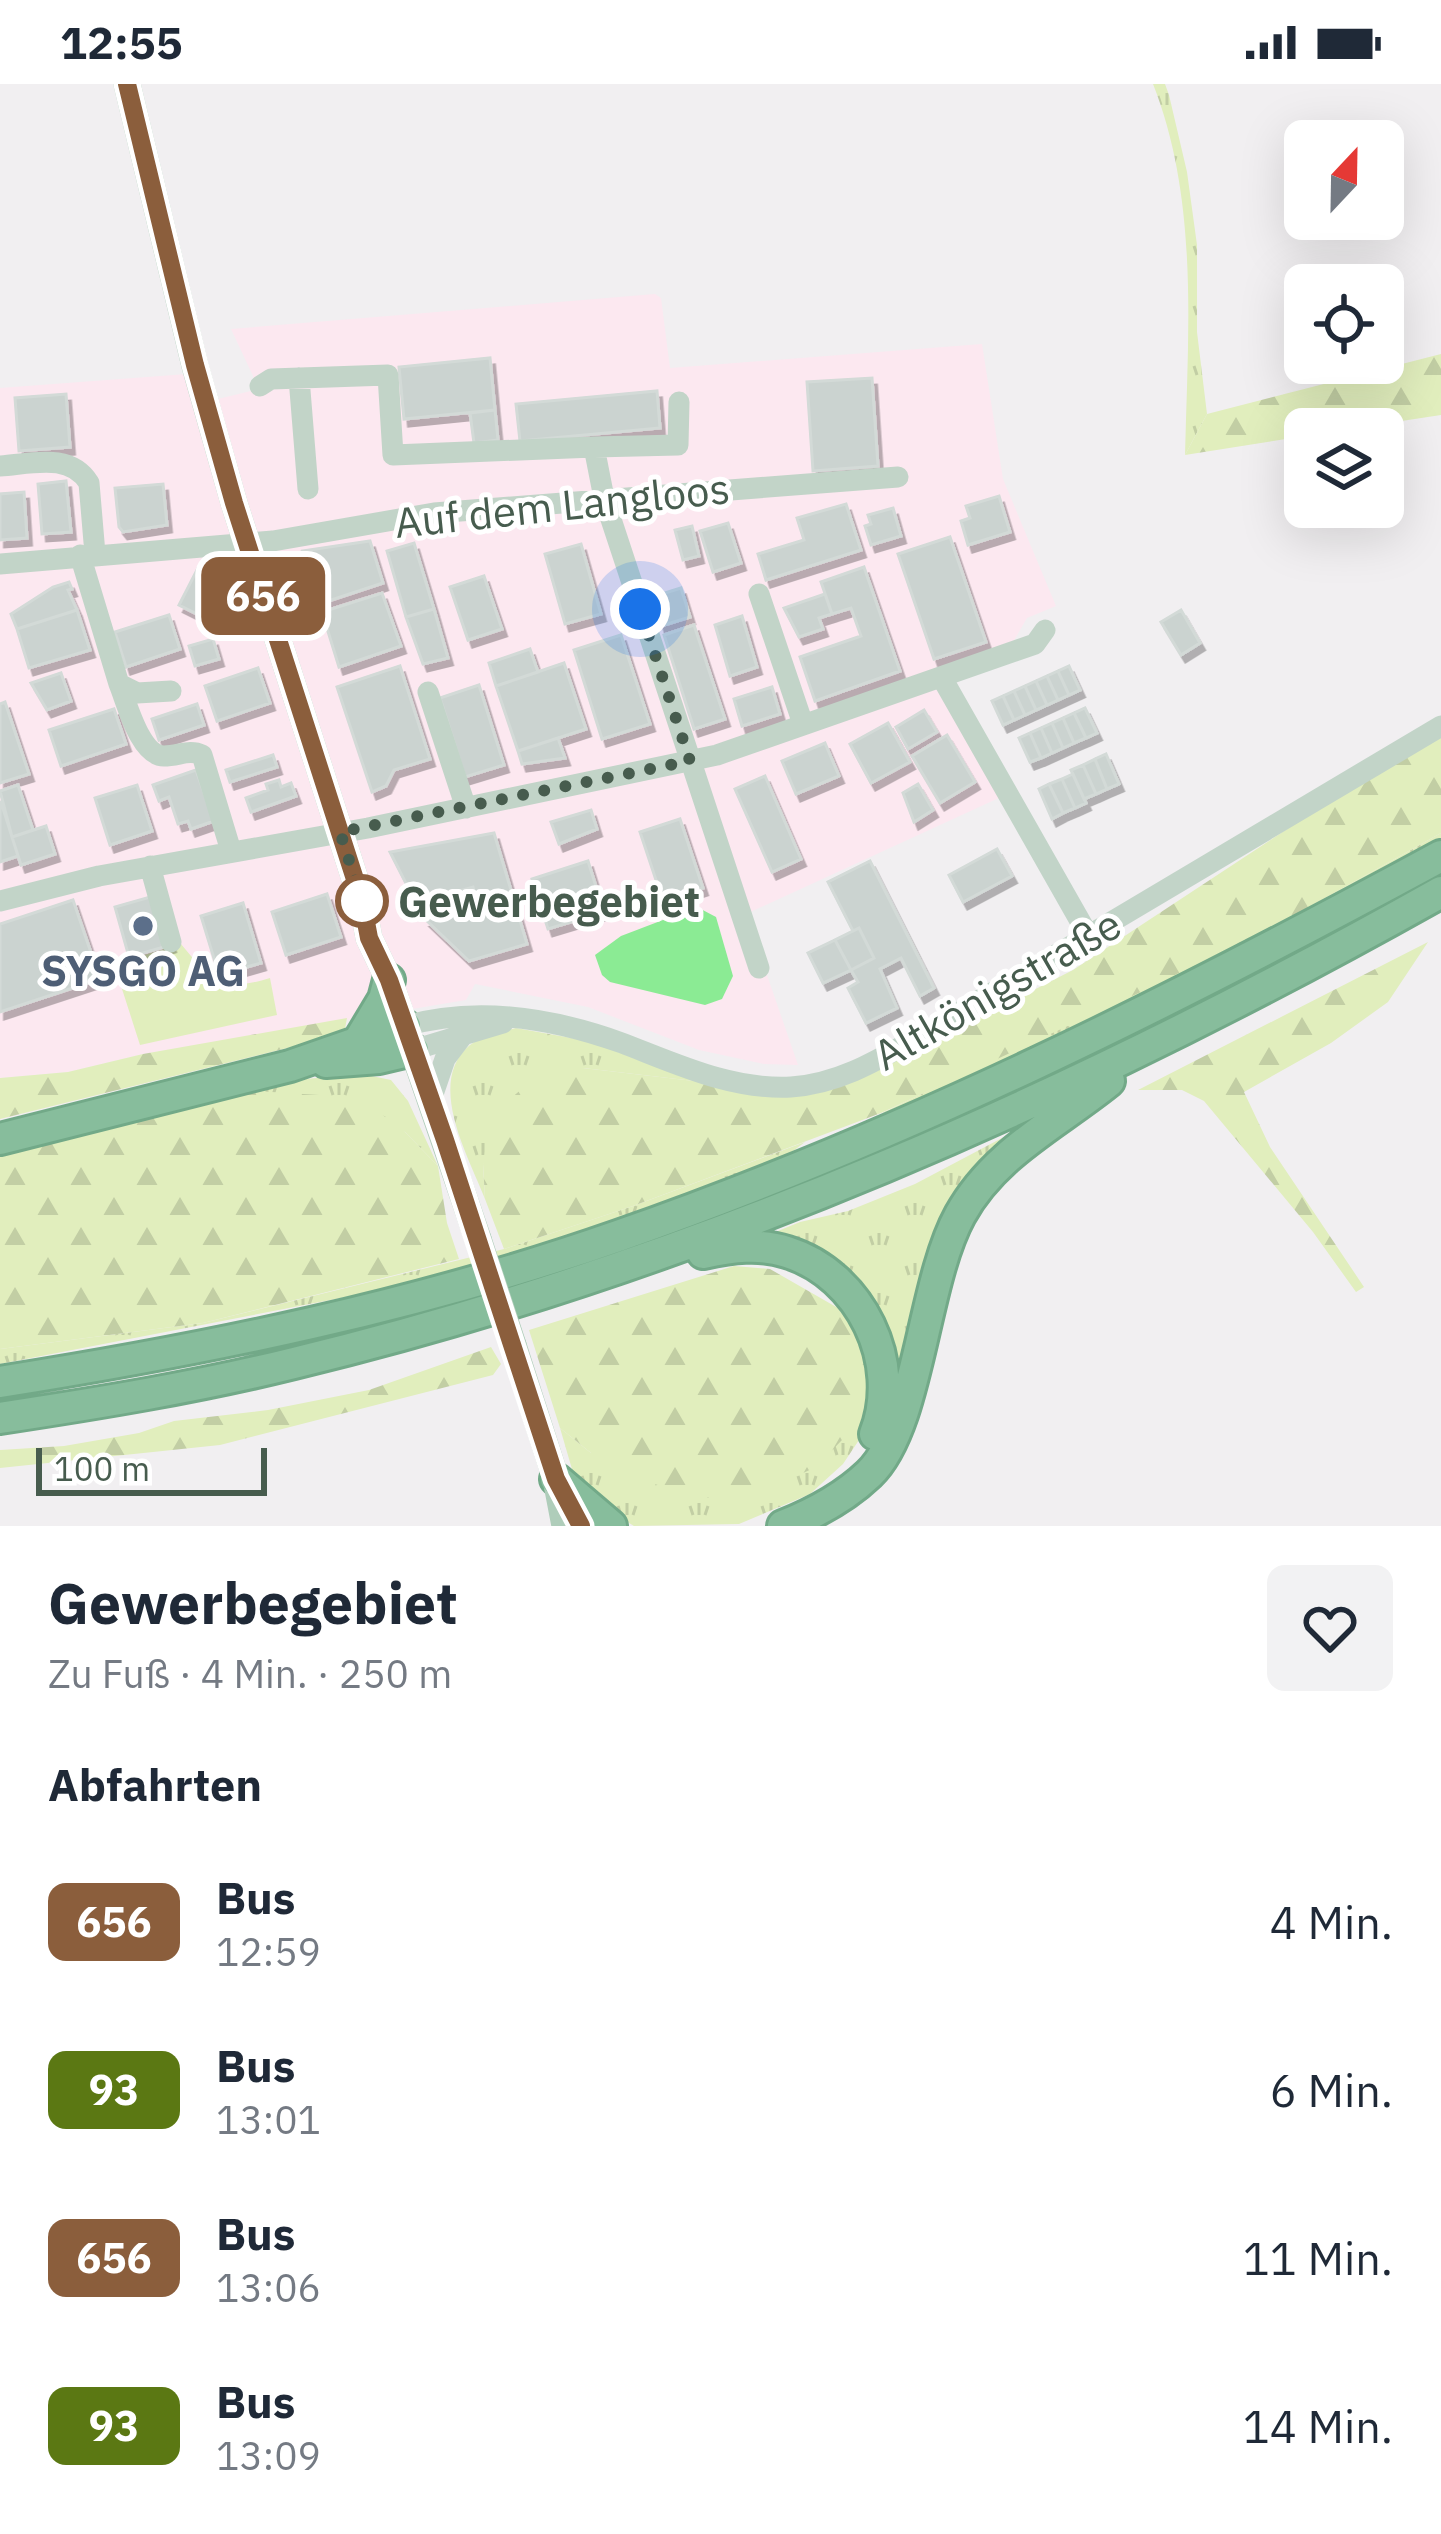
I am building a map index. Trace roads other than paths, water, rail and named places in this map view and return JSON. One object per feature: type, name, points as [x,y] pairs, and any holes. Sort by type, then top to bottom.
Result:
[{"type":"highway","points":[[0,1382],[117,1364],[278,1330],[468,1282],[615,1238],[797,1170],[983,1090],[1226,974],[1441,856]]},
{"type":"highway","points":[[0,1418],[130,1398],[296,1363],[621,1269],[809,1199],[1152,1048],[1441,892]]},
{"type":"highway","points":[[360,1039],[384,999],[389,980]]},
{"type":"highway","points":[[0,1139],[290,1066],[360,1039],[409,1038]]},
{"type":"highway","points":[[290,1066],[379,1058],[409,1038]]},
{"type":"highway","points":[[783,1526],[828,1504],[876,1466],[898,1424],[932,1286],[960,1215],[979,1186],[1032,1135],[1152,1048]]},
{"type":"highway","points":[[621,1269],[735,1246],[764,1246],[805,1259],[836,1280],[879,1346],[885,1382],[880,1421],[851,1486]]},
{"type":"highway","points":[[556,1479],[611,1526]]},
{"type":"main road","points":[[127,84],[195,365],[246,543],[362,901],[369,938],[389,980],[513,1345],[556,1479],[565,1526]]},
{"type":"main road","points":[[556,1479],[581,1526]]},
{"type":"street","points":[[260,386],[271,379],[388,375],[393,454],[678,445],[679,402]]},
{"type":"street","points":[[299,378],[308,489]]},
{"type":"street","points":[[594,447],[604,498],[759,968]]},
{"type":"street","points":[[0,466],[60,462],[89,483],[87,555],[119,684],[148,749],[162,756],[192,751],[202,755],[231,851]]},
{"type":"street","name":"Auf dem Langloos","points":[[0,563],[246,543],[434,513],[898,477]]},
{"type":"street","points":[[759,594],[802,724]]},
{"type":"street","points":[[0,902],[150,866],[466,808],[717,755],[1035,644],[1046,630]]},
{"type":"street","points":[[942,678],[1079,940]]},
{"type":"street","points":[[119,684],[136,693],[170,691]]},
{"type":"street","points":[[428,692],[466,808]]},
{"type":"street","name":"Altkönigstraße","points":[[409,1038],[439,1017],[477,1014],[571,1027],[722,1080],[794,1087],[844,1076],[1441,726]]},
{"type":"street","points":[[150,866],[171,943]]},
{"type":"street","name":"Altkönigstraße","points":[[409,1038],[464,1034],[515,1021]]},
{"type":"street","points":[[430,1100],[445,1059],[464,1034]]},
{"type":"place","name":"Gewerbegebiet","points":[[362,901]]},
{"type":"place","name":"SYSGO AG","points":[[143,926]]}]
